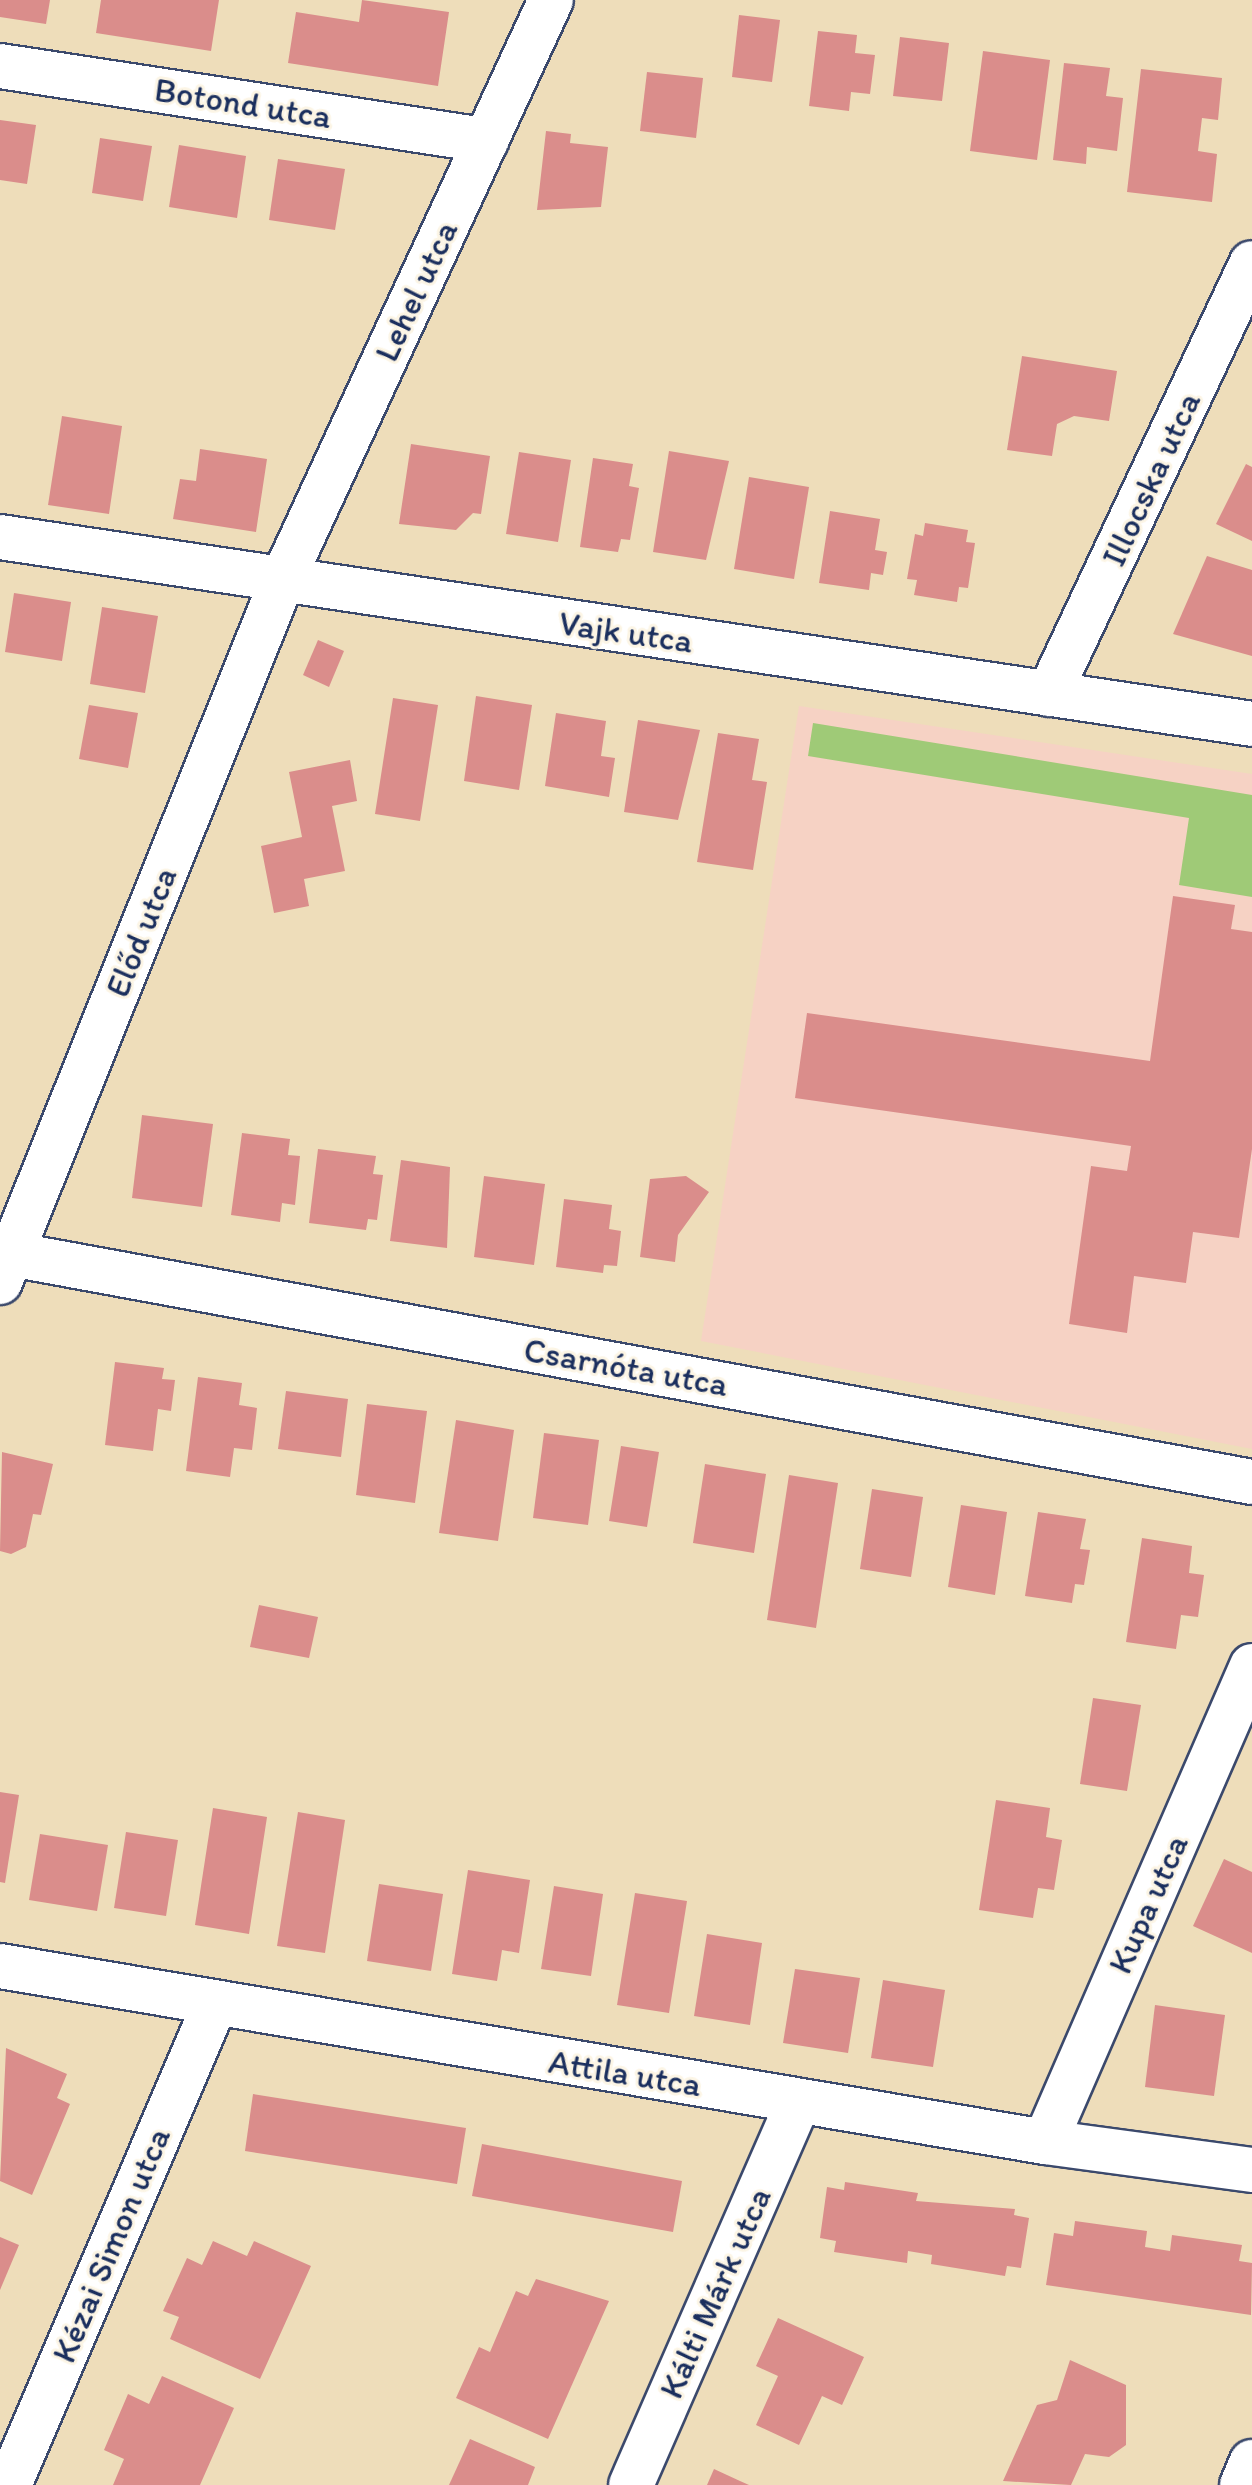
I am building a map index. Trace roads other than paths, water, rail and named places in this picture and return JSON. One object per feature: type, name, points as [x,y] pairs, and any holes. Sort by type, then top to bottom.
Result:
[{"type":"street","name":"Lehel utca","points":[[282,581],[551,0]]},
{"type":"street","name":"Botond utca","points":[[0,66],[486,140]]},
{"type":"street","name":"Illocska utca","points":[[1049,694],[1252,263]]},
{"type":"street","name":"Vajk utca","points":[[0,537],[1252,724]]},
{"type":"street","name":"Előd utca","points":[[4,1263],[282,581]]},
{"type":"street","name":"Csarnóta utca","points":[[4,1263],[1252,1482]]},
{"type":"street","name":"Kupa utca","points":[[1045,2142],[1252,1666]]},
{"type":"street","name":"Attila utca","points":[[0,1966],[214,2006],[1045,2142],[1252,2170]]},
{"type":"street","name":"Kézai Simon utca","points":[[9,2485],[214,2006]]},
{"type":"street","name":"Kálti Márk utca","points":[[631,2485],[799,2101]]},
{"type":"street","points":[[1242,2485],[1252,2462]]}]
